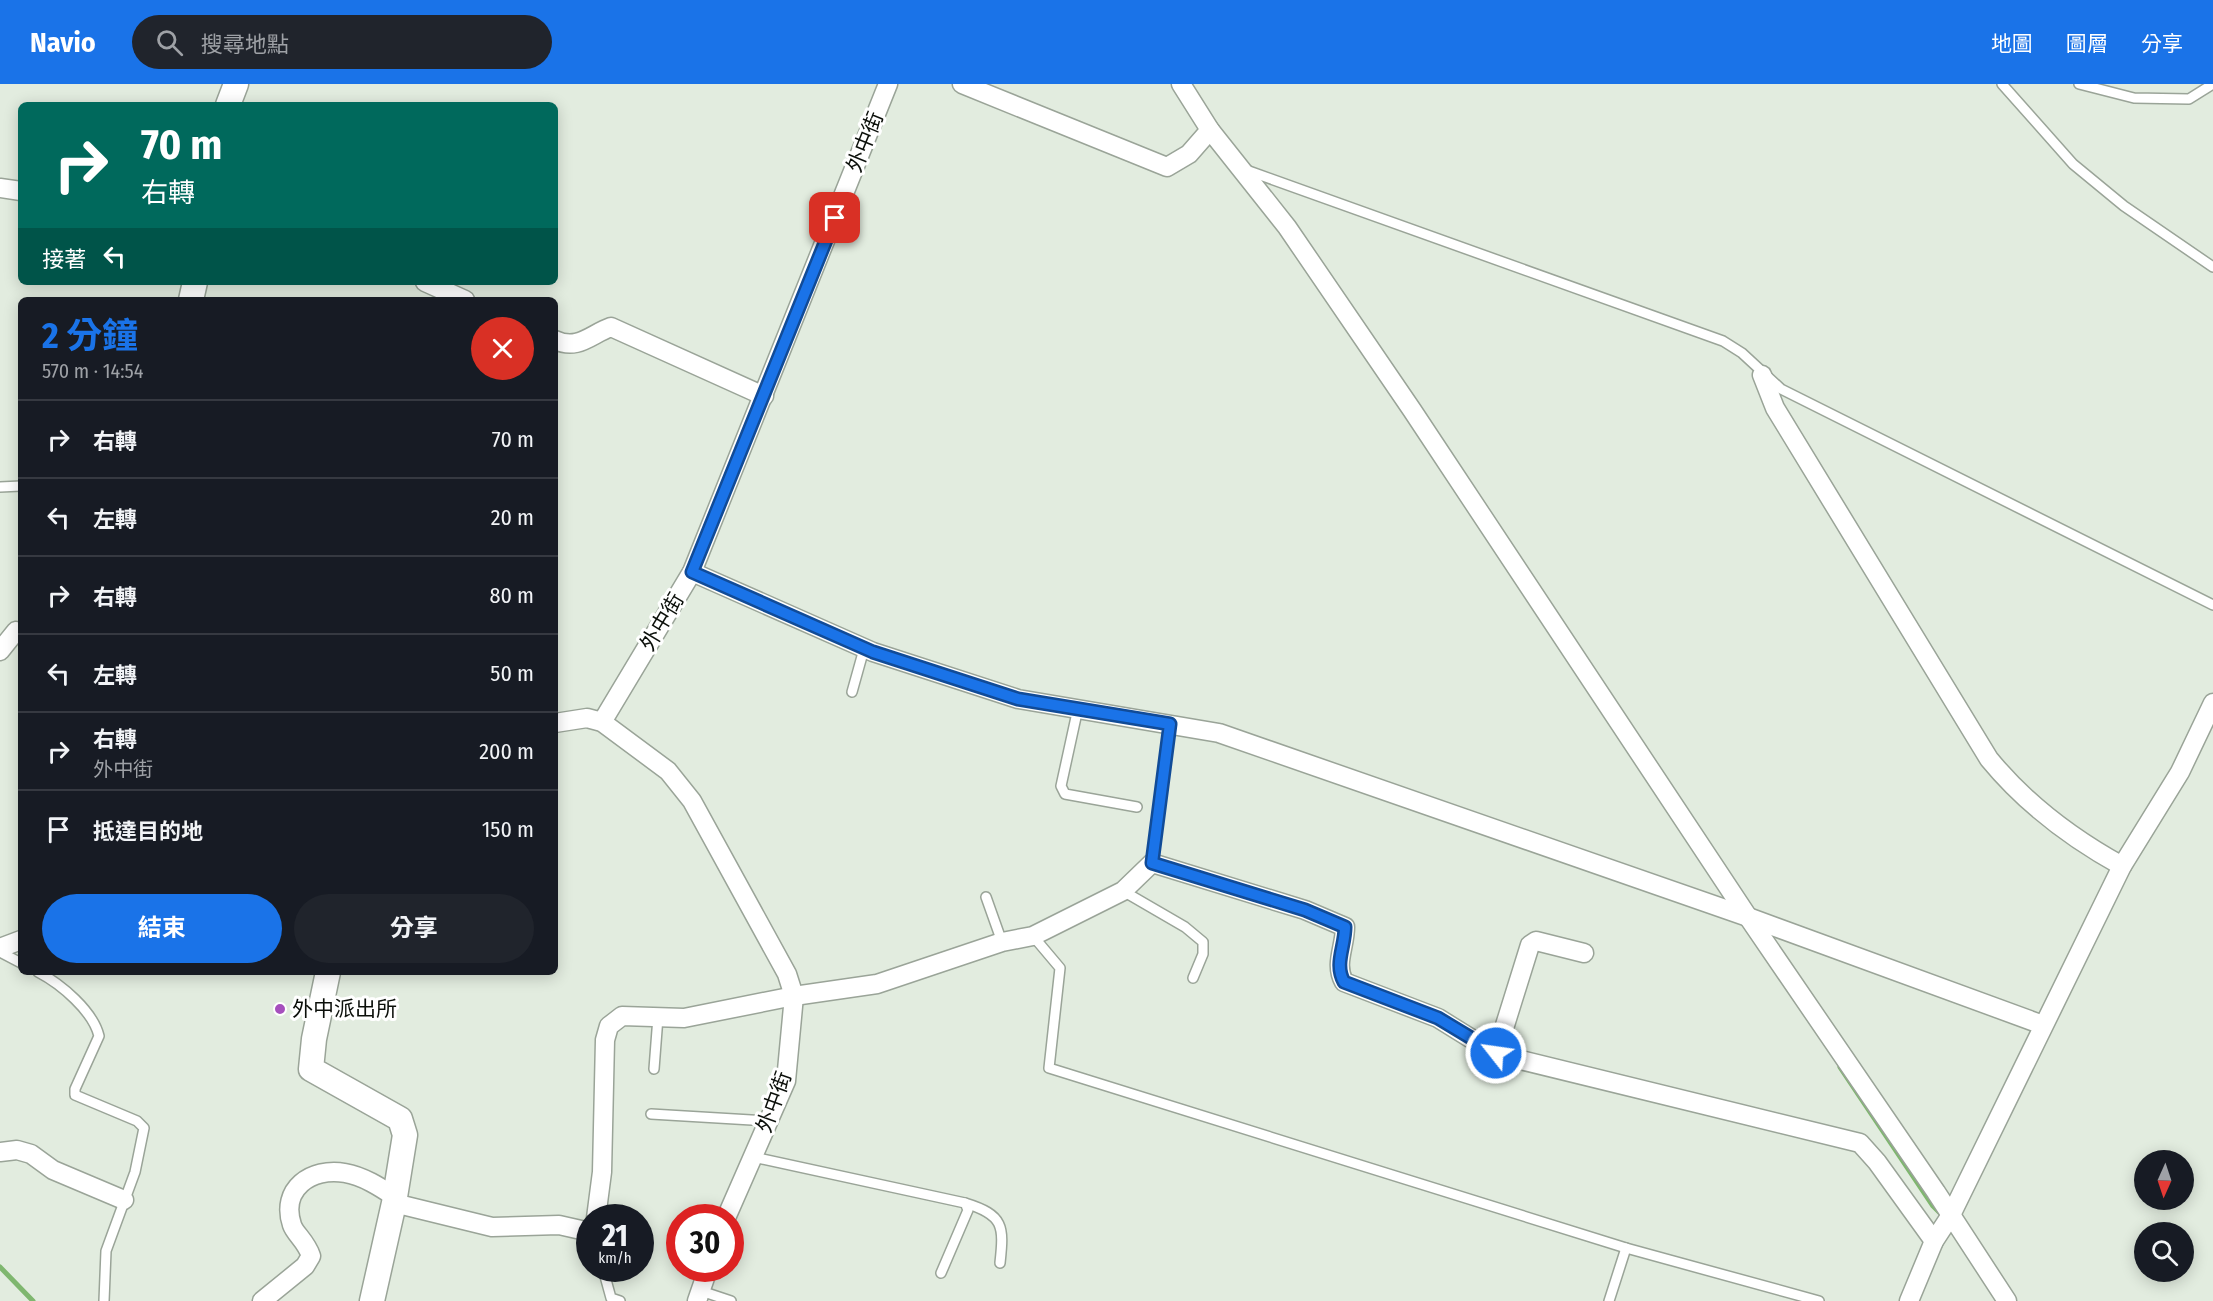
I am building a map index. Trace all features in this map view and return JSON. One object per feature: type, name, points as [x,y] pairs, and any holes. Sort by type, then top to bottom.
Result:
[{"type":"street","points":[[229,102],[236,84]]},
{"type":"street","name":"外中街","points":[[732,1204],[786,1081],[794,996],[787,974],[692,801],[668,771],[602,722],[692,572],[888,84]]},
{"type":"street","points":[[962,84],[1167,166],[1189,154],[1210,130]]},
{"type":"street","points":[[1181,84],[1210,130],[1287,227],[1412,410],[1748,917],[2007,1301]]},
{"type":"street","points":[[0,188],[18,191]]},
{"type":"street","points":[[432,285],[458,297]]},
{"type":"street","points":[[558,342],[562,344],[582,343],[599,331],[611,327],[764,396]]},
{"type":"street","points":[[1762,375],[1775,408],[1989,759],[2007,782],[2044,814],[2089,848],[2122,866]]},
{"type":"street","points":[[692,572],[864,649],[1018,699],[1219,733],[1317,765],[1748,917],[2043,1025]]},
{"type":"street","points":[[0,651],[16,631]]},
{"type":"street","points":[[1909,1301],[1934,1241],[1951,1215],[2122,866],[2180,772],[2213,703]]},
{"type":"street","points":[[558,723],[587,718],[602,722]]},
{"type":"street","points":[[598,1204],[602,1172],[606,1040],[609,1026],[622,1016],[684,1018],[794,996],[877,984],[1002,942],[1033,936],[1123,891],[1152,863],[1305,910],[1345,927],[1338,962],[1344,982],[1438,1018],[1496,1053],[1860,1143],[1877,1162],[1934,1241]]},
{"type":"street","points":[[0,950],[18,941]]},
{"type":"street","points":[[1496,1053],[1530,945],[1536,941],[1584,953]]},
{"type":"street","points":[[327,975],[314,1039],[312,1069],[400,1119],[405,1135],[395,1200],[372,1301]]},
{"type":"street","points":[[0,1152],[17,1149],[31,1154],[53,1170],[124,1200]]},
{"type":"street","points":[[262,1301],[305,1266],[311,1256],[307,1243],[292,1226],[290,1205],[293,1190],[307,1177],[321,1172],[345,1173],[372,1183],[395,1200],[492,1227],[558,1225],[576,1229]]},
{"type":"lane","points":[[2002,84],[2073,164],[2124,206],[2213,267]]},
{"type":"lane","points":[[2079,84],[2134,98],[2189,99],[2213,84]]},
{"type":"lane","points":[[1240,168],[1723,340],[1742,353],[1762,375],[1781,389],[2213,605]]},
{"type":"lane","points":[[0,488],[18,486]]},
{"type":"lane","points":[[852,692],[864,649]]},
{"type":"lane","points":[[1078,708],[1061,786],[1065,794],[1137,807]]},
{"type":"lane","points":[[1152,863],[1170,724]]},
{"type":"lane","points":[[1123,891],[1185,927],[1203,942],[1203,954],[1193,978]]},
{"type":"lane","points":[[986,897],[1002,942]]},
{"type":"lane","points":[[1033,936],[1060,968],[1049,1068],[1626,1248],[1819,1301]]},
{"type":"lane","points":[[0,950],[18,961]]},
{"type":"lane","points":[[42,975],[76,1001],[98,1029],[99,1036],[75,1089],[75,1095],[136,1121],[144,1128],[135,1172],[106,1251],[104,1301]]},
{"type":"lane","points":[[654,1069],[658,1017]]},
{"type":"lane","points":[[651,1114],[768,1121]]},
{"type":"lane","points":[[753,1157],[983,1208],[999,1220],[1003,1234],[1000,1263]]},
{"type":"lane","points":[[941,1273],[968,1210],[965,1203]]},
{"type":"lane","points":[[1610,1301],[1626,1248]]},
{"type":"lane","points":[[608,1282],[614,1300]]},
{"type":"lane","points":[[699,1296],[731,1301]]},
{"type":"waterway","points":[[1840,1067],[1933,1206],[1942,1215]]},
{"type":"waterway","points":[[0,1267],[33,1301]]},
{"type":"place","name":"外中派出所","points":[[280,1009]]},
{"type":"route","points":[[835,218],[692,572],[821,632],[873,652],[1018,699],[1170,724],[1152,863],[1305,910],[1345,927],[1345,940],[1338,962],[1344,982],[1438,1018],[1482,1047],[1496,1053]]}]
